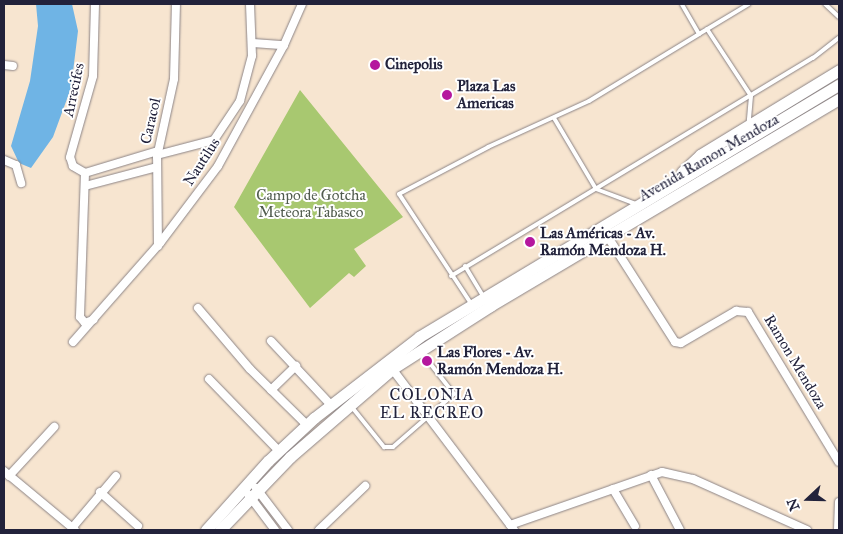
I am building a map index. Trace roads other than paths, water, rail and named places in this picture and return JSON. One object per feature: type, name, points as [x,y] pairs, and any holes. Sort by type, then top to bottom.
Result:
[{"type":"main road","points":[[671,184],[700,155],[839,70]]},
{"type":"main road","points":[[220,530],[279,451],[330,404],[389,365],[471,303],[604,231],[637,204],[839,85]]},
{"type":"main road","name":"Avenida Ramon Mendoza","points":[[389,365],[420,352],[478,313],[594,243],[604,231],[839,99]]},
{"type":"main road","points":[[206,530],[250,489],[349,405],[389,365]]},
{"type":"street","name":"Arrecifes","points":[[85,173],[73,166],[70,157],[80,129],[93,76],[96,4]]},
{"type":"street","name":"Caracol","points":[[158,246],[157,153],[174,79],[176,4]]},
{"type":"street","points":[[96,317],[85,323],[80,317],[85,173],[216,139],[243,94],[253,43],[250,4]]},
{"type":"street","name":"Nautilus","points":[[74,342],[158,246],[218,166],[284,45],[302,4]]},
{"type":"street","points":[[253,43],[284,45]]},
{"type":"street","points":[[4,66],[12,66]]},
{"type":"street","points":[[4,160],[16,165],[21,183]]},
{"type":"street","points":[[85,186],[157,167]]},
{"type":"street","name":"Ramon Mendoza","points":[[604,231],[675,342],[681,343],[736,311],[748,312],[839,462]]},
{"type":"street","points":[[198,308],[270,390],[306,425]]},
{"type":"street","points":[[271,341],[330,404]]},
{"type":"street","points":[[389,365],[512,528],[612,489],[651,475],[668,472],[693,479],[807,530]]},
{"type":"street","points":[[270,390],[296,366]]},
{"type":"street","points":[[210,379],[279,451]]},
{"type":"street","points":[[54,427],[6,474],[73,529],[100,492],[116,476]]},
{"type":"street","points":[[651,475],[680,530]]},
{"type":"street","points":[[318,530],[365,486]]},
{"type":"street","points":[[250,489],[275,530]]},
{"type":"street","points":[[250,489],[288,530]]},
{"type":"street","points":[[612,489],[635,526]]},
{"type":"street","points":[[100,492],[138,526]]},
{"type":"street","points":[[838,530],[839,502]]},
{"type":"lane","points":[[682,4],[699,34]]},
{"type":"lane","points":[[478,313],[451,276],[399,194],[488,147],[554,118],[606,92],[749,4]]},
{"type":"lane","points":[[827,4],[839,17]]},
{"type":"lane","points":[[707,29],[751,96],[749,125]]},
{"type":"lane","points":[[451,276],[830,48],[839,38]]},
{"type":"lane","points":[[554,118],[596,189],[637,204]]},
{"type":"lane","points":[[465,266],[490,306]]},
{"type":"lane","points":[[349,405],[386,448],[393,447],[454,394],[420,352]]},
{"type":"water","points":[[36,4],[72,4],[78,31],[71,88],[53,137],[31,168],[19,163],[11,146],[30,81],[38,26]]},
{"type":"place","name":"Cinepolis","points":[[375,65]]},
{"type":"place","name":"Plaza Las Americas","points":[[447,95]]},
{"type":"place","name":"Las Américas - Av. Ramón Mendoza H.","points":[[530,242]]},
{"type":"place","name":"Las Flores - Av. Ramón Mendoza H.","points":[[427,361]]},
{"type":"district","name":"COLONIA EL RECREO","points":[[432,404]]},
{"type":"park label","name":"Campo de Gotcha Meteora Tabasco","points":[[311,204]]}]
